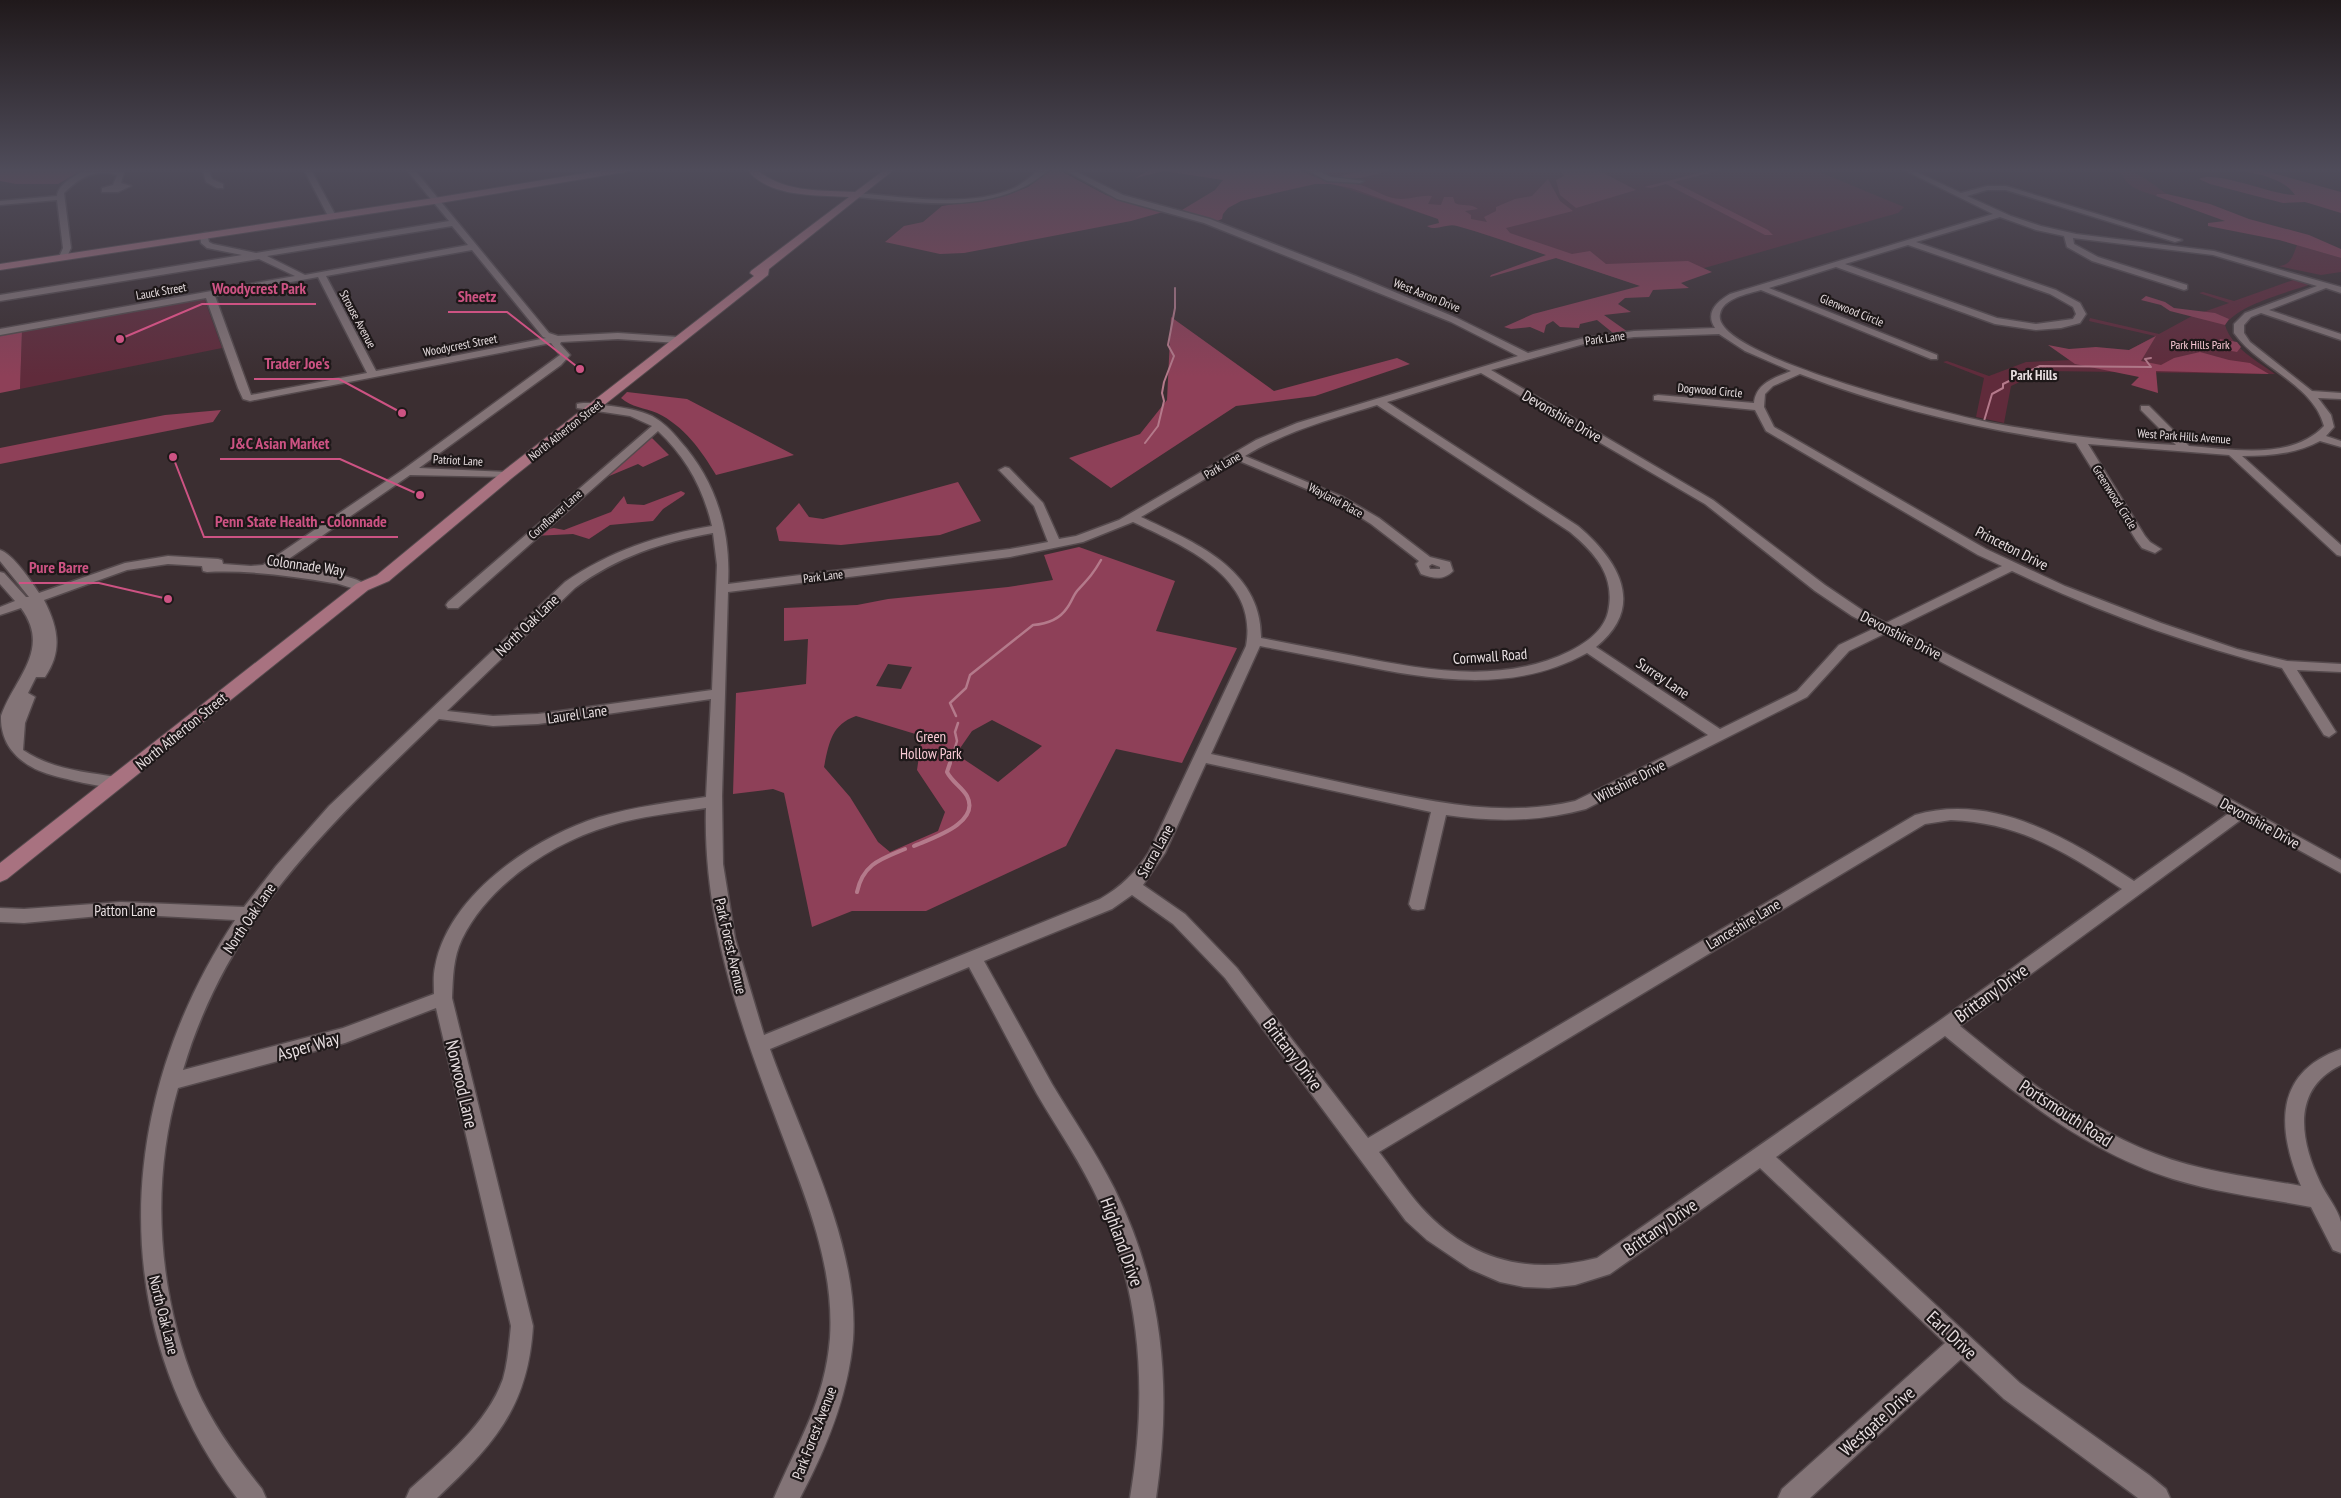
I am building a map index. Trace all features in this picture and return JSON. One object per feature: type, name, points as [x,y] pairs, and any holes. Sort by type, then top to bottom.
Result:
[{"type":"main road","points":[[0,266],[65,252],[101,251],[191,238]]},
{"type":"main road","name":"North Atherton Street","points":[[587,407],[611,393],[736,285],[764,268],[802,238]]},
{"type":"main road","name":"North Atherton Street","points":[[0,874],[362,587],[383,578],[501,475],[672,339]]},
{"type":"street","points":[[63,238],[65,252]]},
{"type":"street","points":[[204,238],[204,242],[210,246],[256,255],[305,278]]},
{"type":"street","points":[[0,298],[361,238]]},
{"type":"street","points":[[265,569],[408,471],[564,358],[555,344],[557,339],[546,335],[465,238]]},
{"type":"street","name":"West Aaron Drive","points":[[1251,238],[1354,278],[1454,320],[1527,356]]},
{"type":"street","points":[[1721,331],[1714,317],[1718,305],[1733,296],[1921,238]]},
{"type":"street","points":[[2069,238],[2070,245],[2087,256],[2184,287]]},
{"type":"street","points":[[2100,238],[2198,250],[2244,260],[2341,290]]},
{"type":"street","points":[[2169,238],[2192,245],[2198,250]]},
{"type":"street","points":[[1836,264],[1995,321],[2036,327],[2077,321],[2081,314],[2077,305],[2071,300],[2054,292],[1907,242]]},
{"type":"street","name":"Lauck Street","points":[[0,332],[473,248]]},
{"type":"street","name":"Strouse Avenue","points":[[321,275],[373,375]]},
{"type":"street","points":[[2327,285],[2260,310],[2242,319],[2239,324],[2239,333],[2252,350],[2322,406],[2329,421],[2329,427],[2321,438],[2341,444]]},
{"type":"street","name":"Glenwood Circle","points":[[1760,287],[1934,357]]},
{"type":"street","name":"Woodycrest Street","points":[[210,295],[241,384],[247,397],[250,398],[557,339],[618,336],[672,339]]},
{"type":"street","points":[[2260,310],[2341,337]]},
{"type":"street","name":"Park Lane","points":[[722,589],[1010,553],[1055,545],[1105,531],[1133,518],[1236,456],[1277,434],[1378,401],[1527,356],[1584,341],[1620,336],[1721,331]]},
{"type":"street","name":"West Park Hills Avenue","points":[[1721,331],[1738,343],[1799,370],[1871,395],[1950,416],[2080,440],[2231,451],[2280,450],[2307,445],[2321,438]]},
{"type":"street","name":"Devonshire Drive","points":[[1483,370],[1693,492],[1827,593],[1887,628],[2179,778],[2341,867]]},
{"type":"street","points":[[1759,407],[1758,401],[1762,390],[1777,380],[1799,370]]},
{"type":"street","points":[[611,393],[623,411]]},
{"type":"street","points":[[2309,394],[2341,396]]},
{"type":"street","name":"Dogwood Circle","points":[[1658,398],[1759,407]]},
{"type":"street","name":"Cornwall Road","points":[[1254,641],[1413,671],[1470,676],[1514,673],[1563,661],[1587,647],[1608,627],[1616,608],[1618,595],[1615,579],[1602,554],[1574,529],[1378,401]]},
{"type":"street","name":"Park Forest Avenue","points":[[587,407],[640,415],[659,425],[683,450],[695,466],[708,491],[720,528],[723,557],[714,800],[714,860],[720,907],[742,996],[826,1227],[840,1280],[842,1316],[839,1355],[827,1410],[804,1465],[787,1498]]},
{"type":"street","name":"Princeton Drive","points":[[1759,407],[1766,423],[1776,434],[2011,567],[2060,589],[2204,643],[2287,665],[2341,668]]},
{"type":"street","points":[[2145,408],[2186,449]]},
{"type":"street","name":"Cornflower Lane","points":[[453,605],[659,425]]},
{"type":"street","name":"Greenwood Circle","points":[[2080,440],[2140,537],[2146,545],[2155,549]]},
{"type":"street","points":[[2231,451],[2341,552]]},
{"type":"street","name":"Wayland Place","points":[[1236,456],[1339,499],[1375,521],[1428,561]]},
{"type":"street","points":[[1005,470],[1039,505],[1055,545]]},
{"type":"street","name":"Patriot Lane","points":[[408,471],[501,475]]},
{"type":"street","name":"Sierra Lane","points":[[760,1045],[1106,904],[1133,887],[1143,877],[1157,853],[1254,641],[1251,610],[1239,584],[1230,574],[1195,548],[1133,518]]},
{"type":"street","name":"North Oak Lane","points":[[253,1498],[209,1436],[186,1391],[160,1309],[153,1269],[149,1205],[156,1137],[180,1047],[208,984],[250,914],[300,847],[335,810],[570,585],[593,568],[634,548],[654,541],[720,528]]},
{"type":"street","points":[[0,554],[27,582],[28,600],[39,628],[40,643],[38,656],[5,723],[6,740],[16,751],[33,764],[48,769],[117,782]]},
{"type":"street","name":"Colonnade Way","points":[[0,611],[116,569],[156,561],[181,559],[349,581],[362,587]]},
{"type":"street","name":"Colonnade Way","points":[[156,561],[341,587],[362,587]]},
{"type":"street","name":"Colonnade Way","points":[[207,568],[229,567],[254,571],[265,569]]},
{"type":"street","name":"Wiltshire Drive","points":[[1202,757],[1440,809],[1504,817],[1558,812],[1580,806],[1802,694],[1816,683],[1833,658],[1844,648],[2011,567]]},
{"type":"street","points":[[0,576],[28,600]]},
{"type":"street","name":"Surrey Lane","points":[[1587,647],[1720,736]]},
{"type":"street","points":[[2287,665],[2329,732]]},
{"type":"street","name":"Laurel Lane","points":[[435,714],[493,721],[538,719],[718,694]]},
{"type":"street","name":"Norwood Lane","points":[[419,1498],[476,1443],[496,1418],[514,1383],[522,1349],[522,1326],[442,998],[443,965],[453,939],[468,914],[489,890],[514,868],[550,845],[602,822],[714,800]]},
{"type":"street","points":[[1418,904],[1440,809]]},
{"type":"street","name":"Brittany Drive","points":[[1133,887],[1179,920],[1232,972],[1414,1214],[1434,1234],[1458,1252],[1477,1263],[1504,1273],[1554,1278],[1578,1275],[1602,1267],[1946,1026],[2241,812]]},
{"type":"street","name":"Lanceshire Lane","points":[[1365,1150],[1921,819],[1960,814],[1985,816],[2021,825],[2069,847],[2136,890]]},
{"type":"street","name":"Patton Lane","points":[[0,915],[24,916],[121,908],[250,914]]},
{"type":"street","name":"Highland Drive","points":[[974,958],[1115,1212],[1136,1272],[1151,1339],[1154,1388],[1151,1439],[1143,1498]]},
{"type":"street","name":"Asper Way","points":[[170,1082],[336,1038],[442,998]]},
{"type":"street","name":"Portsmouth Road","points":[[1946,1026],[2049,1106],[2112,1145],[2154,1163],[2186,1173],[2318,1199]]},
{"type":"street","points":[[2341,1057],[2315,1070],[2300,1089],[2294,1106],[2294,1131],[2300,1159],[2341,1243]]},
{"type":"street","name":"Earl Drive","points":[[1761,1156],[1961,1344],[2041,1414],[2139,1482],[2156,1498]]},
{"type":"street","name":"Westgate Drive","points":[[1791,1498],[1961,1344]]},
{"type":"green space","points":[[890,238],[1043,238],[964,253],[940,254],[885,242]]},
{"type":"green space","points":[[1495,238],[1810,238],[1641,286]]},
{"type":"green space","points":[[1496,238],[1524,238],[1572,254],[1590,251],[1606,264],[1688,261],[1712,272],[1681,283],[1689,288],[1653,290],[1649,297],[1625,298],[1618,304],[1631,312],[1604,315],[1628,332],[1613,333],[1597,320],[1580,324],[1579,328],[1560,327],[1553,321],[1546,325],[1544,333],[1530,327],[1511,329],[1504,327],[1533,314],[1640,286],[1556,258],[1490,277],[1546,255]]},
{"type":"green space","points":[[2268,238],[2316,238],[2341,249],[2341,258]]},
{"type":"green space","points":[[2297,245],[2341,258],[2341,272],[2321,275],[2278,266],[2289,262]]},
{"type":"green space","name":"Park Hills Park","points":[[2296,279],[2311,284],[2252,305],[2241,311],[2225,325],[2233,341],[2239,347],[2275,374],[2045,371],[2011,386],[2004,423],[1976,417],[1984,378],[1943,362],[1947,361],[1989,376],[2026,362],[2115,358],[2155,336],[2089,321],[2090,318],[2159,334],[2192,316],[2229,303],[2199,293],[2203,292],[2234,301]]},
{"type":"green space","points":[[2146,296],[2165,302],[2174,308],[2215,313],[2229,319],[2225,325],[2170,311],[2161,305],[2141,300]]},
{"type":"green space","points":[[204,298],[222,348],[20,389],[22,331]]},
{"type":"green space","points":[[1171,317],[1274,391],[1397,358],[1410,364],[1315,396],[1236,406],[1111,488],[1069,458],[1140,434],[1167,400]]},
{"type":"green space","points":[[22,331],[20,389],[0,393],[0,334]]},
{"type":"green space","points":[[2156,336],[2141,361],[2161,365],[2174,358],[2200,352],[2229,360],[2250,363],[2269,374],[2156,371],[2158,393],[2131,385],[2139,377],[2075,364],[2048,345],[2069,349],[2096,347],[2129,350]]},
{"type":"green space","points":[[2220,339],[2237,342],[2241,347],[2237,352],[2206,347],[2217,346]]},
{"type":"green space","points":[[627,392],[687,399],[794,455],[716,475],[698,448],[684,432],[667,418],[625,401],[621,398]]},
{"type":"green space","points":[[221,410],[213,422],[0,464],[0,448],[165,415]]},
{"type":"green space","points":[[651,437],[669,455],[643,467],[638,464],[602,479]]},
{"type":"green space","points":[[958,482],[981,521],[940,535],[841,545],[779,541],[776,528],[799,503],[809,517],[823,519]]},
{"type":"green space","points":[[681,491],[685,493],[684,495],[663,509],[653,521],[610,525],[589,539],[573,534],[534,536],[543,530],[554,528],[564,530],[611,512],[624,496],[627,504],[644,505]]},
{"type":"green space","name":"Green Hollow Park","points":[[1079,547],[1175,581],[1156,631],[1237,648],[1182,763],[1116,749],[1066,846],[926,911],[852,911],[812,927],[784,793],[773,789],[733,794],[736,693],[806,684],[808,639],[784,641],[784,608],[857,605],[888,599],[1008,587],[1053,580],[1044,555]],"holes":[[[888,664],[912,667],[901,689],[876,686]],[[856,716],[922,736],[917,770],[945,812],[938,831],[890,852],[878,842],[850,797],[824,767],[832,736],[841,724]],[[992,720],[1042,746],[998,782],[956,754],[972,731]]]},
{"type":"waterway","points":[[1145,443],[1158,426],[1164,401],[1162,393],[1164,382],[1174,356],[1168,345],[1175,308],[1175,288]]},
{"type":"waterway","points":[[1984,421],[1992,394],[2003,388],[2003,384],[2040,366],[2151,367],[2145,359],[2151,358]]},
{"type":"waterway","points":[[956,716],[950,703],[966,688],[970,675],[1033,625],[1043,624],[1060,616],[1101,560]]},
{"type":"waterway","points":[[950,764],[957,741],[955,732],[958,723]]},
{"type":"waterway","points":[[914,846],[952,828],[961,822],[967,814],[969,806],[967,796],[947,772],[950,763]]},
{"type":"waterway","points":[[857,892],[868,869],[881,860],[905,849]]},
{"type":"place","name":"Woodycrest Park","points":[[120,339]]},
{"type":"place","name":"Sheetz","points":[[580,369]]},
{"type":"place","name":"Trader Joe's","points":[[402,413]]},
{"type":"place","name":"Penn State Health - Colonnade","points":[[173,457]]},
{"type":"place","name":"J&C Asian Market","points":[[420,495]]},
{"type":"place","name":"Pure Barre","points":[[168,599]]},
{"type":"district","name":"Park Hills","points":[[2034,375]]}]
